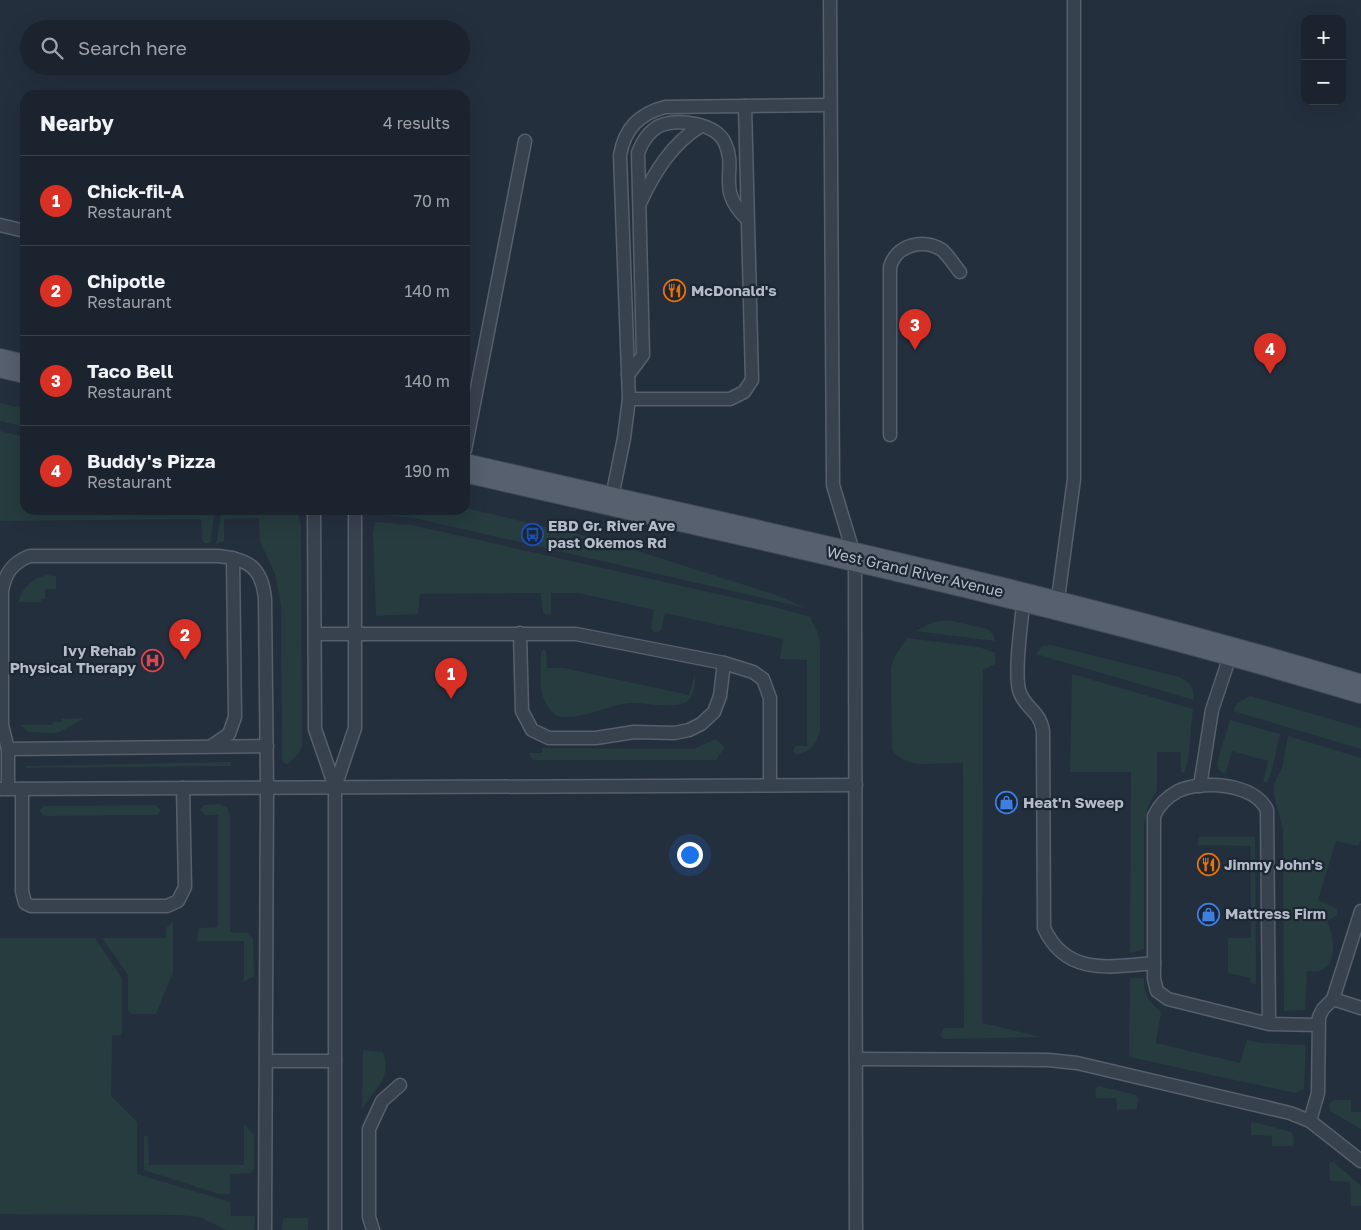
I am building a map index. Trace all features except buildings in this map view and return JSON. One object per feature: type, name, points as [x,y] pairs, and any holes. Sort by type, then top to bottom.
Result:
[{"type":"main road","points":[[0,363],[20,368]]},
{"type":"main road","name":"West Grand River Avenue","points":[[470,469],[1024,597],[1232,650],[1361,689]]},
{"type":"lane","points":[[830,0],[833,485],[855,558],[856,1230]]},
{"type":"lane","points":[[1057,606],[1074,479],[1074,0]]},
{"type":"lane","points":[[612,502],[629,400],[620,155],[626,133],[641,116],[665,106],[830,105]]},
{"type":"lane","points":[[629,400],[730,399],[744,392],[748,386],[753,373],[745,106]]},
{"type":"lane","points":[[628,375],[643,355],[638,153],[649,133],[668,123],[701,126],[715,131],[726,143],[730,193],[733,203],[747,219]]},
{"type":"lane","points":[[639,204],[675,146],[701,126]]},
{"type":"lane","points":[[470,424],[525,141]]},
{"type":"lane","points":[[0,225],[20,230]]},
{"type":"lane","points":[[890,435],[890,267],[892,260],[902,248],[911,245],[930,245],[946,254],[960,272]]},
{"type":"lane","points":[[314,515],[316,729],[335,787],[335,1230]]},
{"type":"lane","points":[[335,787],[355,728],[353,634],[355,515]]},
{"type":"lane","points":[[266,1230],[267,1061],[267,787],[267,746],[264,587],[260,576],[252,566],[242,559],[233,558],[30,556],[15,564],[4,580],[2,590],[2,725],[8,749],[4,789],[267,787],[856,785]]},
{"type":"lane","points":[[210,746],[229,734],[235,717],[233,558]]},
{"type":"lane","points":[[1024,597],[1017,684],[1024,701],[1039,717],[1043,731],[1044,928],[1056,948],[1076,963],[1090,966],[1121,966],[1154,963]]},
{"type":"lane","points":[[315,634],[520,633],[590,636],[724,663],[753,672],[763,679],[770,698],[770,785]]},
{"type":"lane","points":[[520,633],[522,711],[532,730],[549,738],[596,738],[634,732],[674,733],[696,727],[714,712],[720,696],[724,663]]},
{"type":"lane","points":[[1200,786],[1212,710],[1232,650]]},
{"type":"lane","points":[[8,749],[267,746]]},
{"type":"lane","points":[[1269,1024],[1268,817],[1264,804],[1255,796],[1231,788],[1200,786],[1180,790],[1163,801],[1154,816],[1155,985],[1162,996],[1168,999],[1269,1024],[1318,1025]]},
{"type":"lane","points":[[22,789],[22,891],[25,903],[31,906],[167,906],[178,901],[185,887],[183,788]]},
{"type":"lane","points":[[1310,1121],[1318,1094],[1318,1025],[1323,1009],[1333,999],[1361,911]]},
{"type":"lane","points":[[1333,999],[1361,1008]]},
{"type":"lane","points":[[856,1059],[1048,1060],[1077,1063],[1290,1113],[1310,1121],[1361,1162]]},
{"type":"lane","points":[[267,1061],[335,1061]]},
{"type":"lane","points":[[373,1230],[369,1217],[369,1130],[382,1101],[400,1085]]},
{"type":"green space","points":[[0,403],[20,408],[20,426],[0,421]]},
{"type":"green space","points":[[0,431],[20,436],[20,515],[214,515],[210,543],[204,543],[202,540],[201,519],[0,521]]},
{"type":"green space","points":[[470,509],[603,540],[776,595],[806,608],[414,518],[382,515],[470,515]]},
{"type":"green space","points":[[221,515],[298,515],[301,525],[302,746],[299,753],[288,764],[284,763],[282,759],[281,606],[275,574],[260,541],[259,518],[224,519],[224,541],[216,544]]},
{"type":"green space","points":[[375,522],[412,525],[771,606],[810,617],[820,642],[820,731],[817,740],[809,749],[802,753],[797,755],[793,751],[795,746],[807,746],[807,660],[780,659],[783,639],[665,613],[661,630],[655,633],[651,628],[654,610],[579,593],[551,593],[551,613],[548,615],[543,613],[541,593],[420,594],[418,614],[376,616],[373,534]]},
{"type":"green space","points":[[47,575],[56,576],[56,589],[45,589],[45,599],[41,599],[41,602],[18,602],[28,584]]},
{"type":"green space","points":[[948,620],[987,629],[993,634],[995,641],[915,631],[934,622]]},
{"type":"green space","points":[[907,638],[979,647],[995,653],[995,664],[983,670],[982,1023],[1042,1037],[944,1039],[940,1035],[944,1028],[964,1028],[963,763],[915,763],[899,757],[892,750],[891,668],[895,656]]},
{"type":"green space","points":[[1051,645],[1179,677],[1191,686],[1194,700],[1036,654],[1042,646]]},
{"type":"green space","points":[[544,649],[546,652],[547,668],[564,668],[689,695],[695,674],[694,689],[689,700],[681,704],[633,703],[577,716],[557,716],[546,703],[541,687],[541,652]]},
{"type":"green space","points":[[1072,674],[1193,709],[1188,760],[1184,773],[1181,772],[1181,752],[1157,752],[1157,790],[1148,806],[1144,826],[1144,949],[1130,953],[1131,772],[1070,772]]},
{"type":"green space","points":[[1250,696],[1361,728],[1361,749],[1233,711],[1236,704]]},
{"type":"green space","points":[[84,718],[58,733],[29,732],[20,725],[52,725],[53,722],[62,722],[62,719]]},
{"type":"green space","points":[[1230,720],[1280,734],[1267,782],[1263,783],[1268,761],[1232,751],[1226,772],[1223,773],[1219,770],[1217,763]]},
{"type":"green space","points":[[1288,736],[1361,758],[1361,840],[1358,846],[1336,841],[1318,900],[1337,909],[1337,915],[1327,921],[1333,947],[1330,963],[1325,968],[1317,971],[1307,971],[1305,1010],[1284,1011],[1283,830],[1274,795],[1274,784],[1282,768]]},
{"type":"green space","points":[[715,739],[725,747],[716,760],[533,760],[528,753],[542,753],[542,748],[694,749]]},
{"type":"green space","points":[[231,762],[231,766],[26,768],[25,766]]},
{"type":"green space","points":[[220,804],[227,808],[230,815],[230,932],[247,933],[253,939],[254,976],[244,982],[244,941],[197,941],[199,928],[218,927],[218,815],[205,815],[200,810],[204,805]]},
{"type":"green space","points":[[156,805],[161,811],[157,815],[44,816],[39,811],[44,806]]},
{"type":"green space","points":[[1198,837],[1255,837],[1256,984],[1250,983],[1251,978],[1228,973],[1228,938],[1251,938],[1251,846],[1198,845]]},
{"type":"green space","points":[[173,922],[173,972],[156,1014],[131,1014],[128,1010],[128,975],[102,938],[166,938],[166,928]]},
{"type":"green space","points":[[0,938],[95,938],[122,978],[122,1035],[112,1035],[111,1096],[137,1122],[137,1174],[230,1202],[231,1216],[255,1216],[254,1230],[226,1230],[200,1217],[179,1215],[0,1214]]},
{"type":"green space","points":[[1130,978],[1144,978],[1148,997],[1161,1012],[1156,1043],[1240,1063],[1247,1040],[1261,1043],[1306,1045],[1304,1089],[1295,1093],[1129,1057]]},
{"type":"green space","points":[[363,1050],[383,1052],[385,1070],[380,1084],[362,1110]]},
{"type":"green space","points":[[1098,1086],[1136,1095],[1138,1099],[1137,1109],[1117,1110],[1116,1098],[1096,1098],[1095,1090]]},
{"type":"green space","points":[[1334,1100],[1351,1100],[1351,1112],[1361,1112],[1361,1129],[1330,1111],[1329,1104]]},
{"type":"green space","points":[[1254,1122],[1291,1132],[1294,1137],[1293,1146],[1272,1146],[1272,1136],[1251,1135],[1251,1123]]},
{"type":"green space","points":[[244,1124],[254,1135],[254,1168],[251,1173],[230,1174],[230,1194],[219,1194],[144,1170],[144,1136],[148,1136],[149,1165],[244,1165]]},
{"type":"green space","points":[[1334,1162],[1361,1186],[1361,1206],[1351,1206],[1350,1182],[1330,1181],[1329,1164]]},
{"type":"green space","points":[[283,1218],[308,1218],[308,1230],[282,1230]]},
{"type":"place","name":"McDonald's","points":[[675,291]]},
{"type":"place","name":"Taco Bell","points":[[915,350]]},
{"type":"place","name":"Buddy's Pizza","points":[[1270,374]]},
{"type":"place","name":"EBD Gr. River Ave past Okemos Rd","points":[[532,535]]},
{"type":"place","name":"Ivy Rehab Physical Therapy","points":[[152,660]]},
{"type":"place","name":"Chipotle","points":[[185,660]]},
{"type":"place","name":"Chick-fil-A","points":[[451,699]]},
{"type":"place","name":"Heat'n Sweep","points":[[1007,803]]},
{"type":"place","name":"Jimmy John's","points":[[1208,865]]},
{"type":"place","name":"Mattress Firm","points":[[1209,914]]}]
